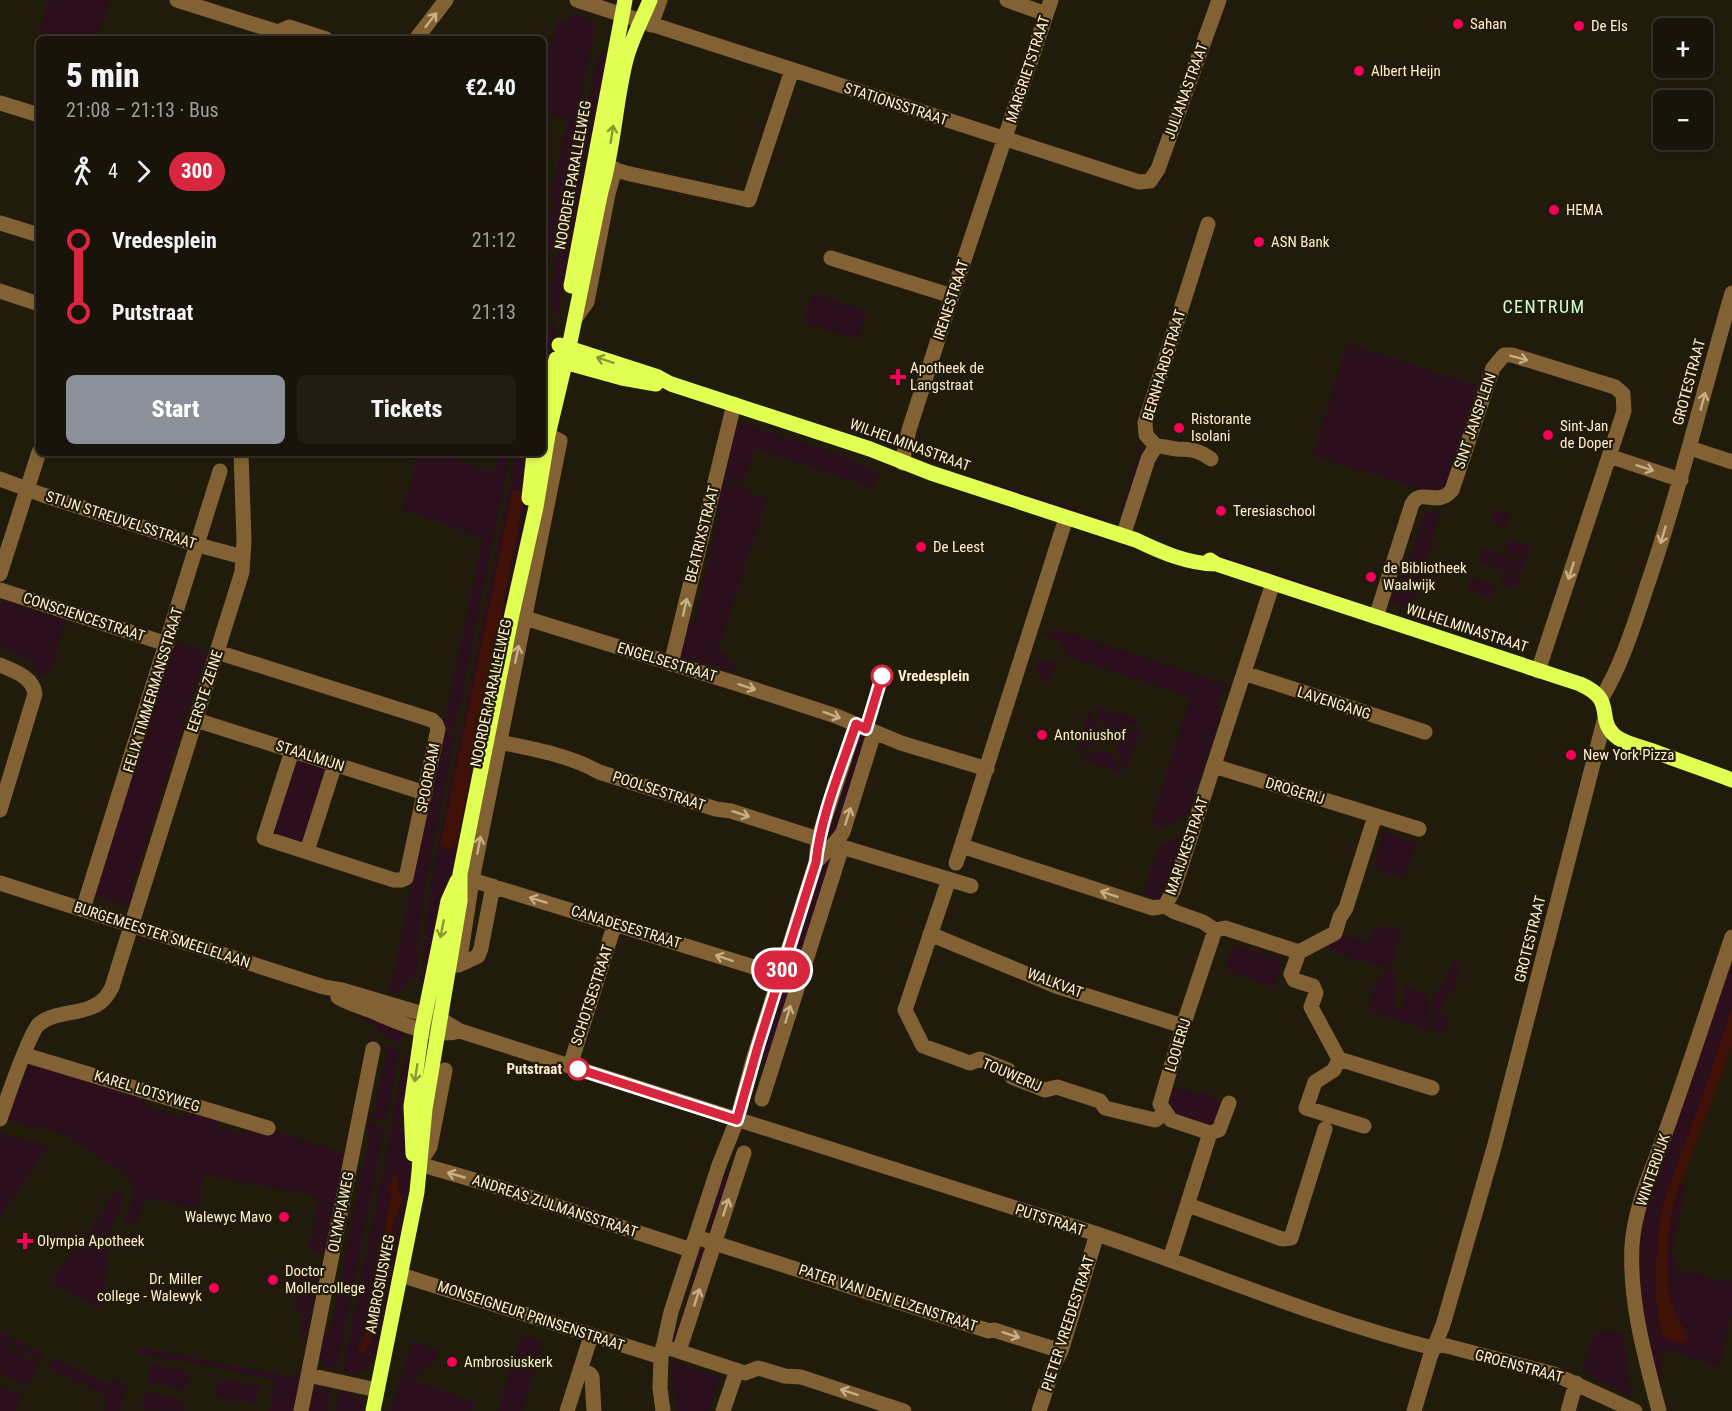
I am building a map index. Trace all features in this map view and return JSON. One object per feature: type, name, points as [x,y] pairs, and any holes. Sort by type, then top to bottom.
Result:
[{"type":"main road","name":"NOORDER PARALLELWEG","points":[[546,403],[574,320],[601,191],[612,168],[611,138],[626,59],[646,23],[650,0]]},
{"type":"main road","name":"NOORDER PARALLELWEG","points":[[546,447],[592,165],[623,7]]},
{"type":"main road","name":"WILHELMINASTRAAT","points":[[562,354],[622,378],[671,384],[734,404],[870,449],[902,463],[1129,538],[1171,544],[1202,555],[1216,564],[1591,689],[1601,699]]},
{"type":"main road","name":"NOORDER PARALLELWEG","points":[[528,540],[533,456]]},
{"type":"main road","name":"NOORDER PARALLELWEG","points":[[439,1026],[448,964],[448,901],[466,877],[544,456]]},
{"type":"main road","name":"GROTESTRAAT","points":[[1601,699],[1604,706],[1604,721]]},
{"type":"main road","points":[[1604,721],[1613,734],[1622,740],[1732,780]]},
{"type":"main road","name":"NOORDER PARALLELWEG","points":[[424,1022],[448,964]]},
{"type":"main road","name":"AMBROSIUSWEG","points":[[424,1022],[411,1106],[412,1152],[425,1166]]},
{"type":"main road","name":"AMBROSIUSWEG","points":[[373,1411],[417,1192],[425,1166],[435,1087],[439,1026]]},
{"type":"street","points":[[177,0],[278,32],[289,27],[317,36]]},
{"type":"street","points":[[418,36],[446,0]]},
{"type":"street","name":"STATIONSSTRAAT","points":[[577,0],[623,7],[646,23],[1139,182],[1150,181]]},
{"type":"street","points":[[646,23],[660,0]]},
{"type":"street","points":[[1007,0],[1049,7]]},
{"type":"street","name":"JULIANASTRAAT","points":[[1150,181],[1158,169],[1219,0]]},
{"type":"street","name":"MARGRIETSTRAAT","points":[[1005,139],[1049,7]]},
{"type":"street","points":[[592,165],[749,200],[792,70]]},
{"type":"street","points":[[0,103],[36,114]]},
{"type":"street","name":"IRENESTRAAT","points":[[902,463],[909,430],[1005,139]]},
{"type":"street","points":[[0,223],[36,234]]},
{"type":"street","name":"BERNHARDSTRAAT","points":[[1156,446],[1146,435],[1145,423],[1208,224]]},
{"type":"street","points":[[831,258],[952,296]]},
{"type":"street","points":[[0,291],[36,303]]},
{"type":"street","name":"GROTESTRAAT","points":[[1601,699],[1615,676],[1624,652],[1680,480],[1732,294]]},
{"type":"street","name":"SINT JANSPLEIN","points":[[1376,617],[1415,499],[1419,496],[1442,498],[1447,496],[1452,489],[1493,368],[1504,355],[1512,355],[1615,387],[1623,394],[1624,411],[1538,671]]},
{"type":"street","name":"BEATRIXSTRAAT","points":[[671,664],[734,404]]},
{"type":"street","name":"NOORDER PARALLELWEG","points":[[448,964],[466,877],[499,742],[560,441],[548,435]]},
{"type":"street","points":[[1129,538],[1148,459],[1156,446],[1176,449]]},
{"type":"street","points":[[1690,448],[1730,461]]},
{"type":"street","points":[[0,574],[38,456]]},
{"type":"street","name":"EERSTE ZEINE","points":[[0,1119],[35,1030],[40,1024],[52,1018],[93,1006],[105,999],[112,987],[242,572],[241,456]]},
{"type":"street","points":[[1609,456],[1680,480]]},
{"type":"street","name":"FELIX TIMMERMANSSTRAAT","points":[[83,909],[220,471]]},
{"type":"street","name":"STIJN STREUVELSSTRAAT","points":[[0,479],[198,545],[243,556]]},
{"type":"street","points":[[956,863],[1066,518]]},
{"type":"street","name":"MARIJKESTRAAT","points":[[962,846],[1153,908],[1165,906],[1173,891],[1273,583]]},
{"type":"street","name":"CONSCIENCESTRAAT","points":[[0,590],[167,644]]},
{"type":"street","name":"ENGELSESTRAAT","points":[[525,618],[809,707],[856,724]]},
{"type":"street","name":"SPOORDAM","points":[[217,652],[432,720],[436,724],[438,729],[406,878],[401,880],[264,838],[292,751]]},
{"type":"street","points":[[0,664],[28,679],[35,688],[36,694],[4,783],[0,810]]},
{"type":"street","name":"LAVENGANG","points":[[1244,673],[1425,732]]},
{"type":"street","name":"STAALMIJN","points":[[196,720],[425,793]]},
{"type":"street","name":"GROTESTRAAT","points":[[1414,1411],[1433,1348],[1443,1324],[1495,1144],[1604,721]]},
{"type":"street","points":[[663,1411],[660,1388],[662,1352],[671,1312],[719,1165],[737,1120],[816,862],[818,839],[856,724],[913,747],[987,768]]},
{"type":"street","points":[[762,1099],[874,733]]},
{"type":"street","name":"POOLSESTRAAT","points":[[499,742],[539,750],[585,764],[599,772],[818,839]]},
{"type":"street","points":[[307,851],[335,764]]},
{"type":"street","name":"DROGERIJ","points":[[1214,766],[1419,829]]},
{"type":"street","points":[[1376,816],[1346,908],[1340,917],[1335,933],[1299,952],[1291,974],[1294,980],[1312,986],[1316,993],[1311,1007],[1339,1059],[1432,1088]]},
{"type":"street","points":[[816,862],[825,851],[840,843],[971,886]]},
{"type":"street","name":"CANADESESTRAAT","points":[[466,877],[799,981]]},
{"type":"street","name":"TOUWERIJ","points":[[949,879],[905,1010],[923,1046],[970,1063],[980,1059],[1008,1070],[1012,1077],[1045,1090],[1057,1087],[1100,1101],[1105,1108],[1155,1120],[1165,1113]]},
{"type":"street","name":"BURGEMEESTER SMEELELAAN","points":[[0,883],[324,987],[342,990],[424,1022]]},
{"type":"street","points":[[448,964],[477,956],[481,948],[493,886]]},
{"type":"street","points":[[1165,906],[1203,922],[1215,930],[1225,928],[1299,952]]},
{"type":"street","name":"SCHOTSESTRAAT","points":[[570,1066],[615,923]]},
{"type":"street","name":"LOOIERIJ","points":[[1165,1113],[1161,1104],[1183,1026],[1215,930]]},
{"type":"street","name":"WALKVAT","points":[[930,934],[1056,986],[1183,1026]]},
{"type":"street","name":"WINTERDIJK","points":[[1659,1411],[1636,1304],[1632,1272],[1632,1243],[1643,1193],[1732,937]]},
{"type":"street","points":[[424,1022],[439,1026]]},
{"type":"street","name":"PUTSTRAAT","points":[[439,1026],[1097,1234],[1355,1326],[1433,1348]]},
{"type":"street","name":"OLYMPIAWEG","points":[[301,1411],[373,1049]]},
{"type":"street","name":"KAREL LOTSYWEG","points":[[25,1055],[268,1128]]},
{"type":"street","points":[[1339,1059],[1334,1070],[1315,1082],[1306,1108],[1364,1126]]},
{"type":"street","name":"AMBROSIUSWEG","points":[[425,1166],[430,1148],[435,1087],[445,1070]]},
{"type":"street","points":[[748,1081],[771,1070]]},
{"type":"street","points":[[1165,1113],[1171,1120],[1210,1133],[1219,1130],[1229,1103]]},
{"type":"street","points":[[1188,1206],[1281,1239],[1291,1238],[1325,1129]]},
{"type":"street","points":[[1170,1259],[1210,1133]]},
{"type":"street","points":[[679,1351],[744,1153]]},
{"type":"street","points":[[719,1165],[738,1172]]},
{"type":"street","name":"ANDREAS ZIJLMANSSTRAAT","points":[[425,1166],[693,1244],[714,1243]]},
{"type":"street","name":"PIETER VREEDESTRAAT","points":[[1039,1411],[1061,1351],[1097,1234]]},
{"type":"street","name":"PATER VAN DEN ELZENSTRAAT","points":[[714,1243],[989,1331],[994,1330],[1061,1351]]},
{"type":"street","name":"MONSEIGNEUR PRINSENSTRAAT","points":[[401,1275],[591,1336],[662,1352],[679,1351],[745,1373],[758,1368],[785,1376],[801,1377],[904,1411]]},
{"type":"street","points":[[567,1411],[591,1336]]},
{"type":"street","name":"GROENSTRAAT","points":[[1433,1348],[1440,1345],[1447,1346],[1543,1370],[1635,1411]]},
{"type":"street","points":[[580,1370],[592,1377],[594,1411]]},
{"type":"street","points":[[723,1411],[736,1370]]},
{"type":"street","points":[[308,1375],[377,1390]]},
{"type":"street","points":[[1568,1411],[1576,1383]]},
{"type":"shaded area","points":[[49,0],[110,0],[98,36],[52,36],[39,32]]},
{"type":"shaded area","points":[[574,12],[594,21],[594,33],[546,277],[546,260],[549,250],[546,246],[546,231],[554,202],[550,199],[568,120],[546,112],[546,61],[559,19],[569,22]]},
{"type":"shaded area","points":[[608,52],[558,318],[555,316],[550,290],[587,103],[598,57]]},
{"type":"shaded area","points":[[813,294],[867,311],[858,339],[803,323]]},
{"type":"shaded area","points":[[554,324],[557,325],[546,381],[546,336]]},
{"type":"shaded area","points":[[1347,344],[1482,387],[1445,486],[1438,487],[1437,490],[1433,489],[1432,492],[1313,456]]},
{"type":"shaded area","points":[[738,422],[832,452],[880,473],[875,488],[756,449],[743,483],[722,477]]},
{"type":"shaded area","points":[[1140,448],[1143,449],[1122,515],[1120,514]]},
{"type":"shaded area","points":[[403,456],[446,456],[494,473],[497,456],[509,456],[455,730],[443,727],[483,538],[402,509],[417,461]]},
{"type":"shaded area","points":[[515,456],[532,456],[521,543],[455,869],[425,986],[420,984],[431,881]],"holes":[[[520,519],[458,839],[443,846],[441,842],[483,639]]]},
{"type":"shaded area","points":[[719,480],[750,489],[749,493],[767,499],[717,651],[726,654],[730,661],[737,664],[733,672],[711,664],[702,665],[700,661],[691,658],[684,661],[678,652],[685,625],[695,619],[721,508],[713,511]]},
{"type":"shaded area","points":[[984,480],[1051,502],[1051,504],[984,483]]},
{"type":"shaded area","points":[[513,489],[520,490],[523,496],[520,519],[458,839],[454,847],[446,849],[441,842]]},
{"type":"shaded area","points":[[1058,503],[1106,519],[1106,522],[1057,505]]},
{"type":"shaded area","points":[[1495,509],[1510,514],[1506,527],[1491,522]]},
{"type":"shaded area","points":[[1433,510],[1441,512],[1410,608],[1390,602],[1405,571],[1425,511],[1432,514]]},
{"type":"shaded area","points":[[1508,539],[1531,546],[1527,560],[1504,553]]},
{"type":"shaded area","points":[[1482,548],[1525,562],[1521,575],[1478,561]]},
{"type":"shaded area","points":[[1215,553],[1342,595],[1341,597],[1215,555]]},
{"type":"shaded area","points":[[1504,572],[1520,577],[1516,590],[1500,585]]},
{"type":"shaded area","points":[[1472,578],[1495,585],[1491,598],[1468,591]]},
{"type":"shaded area","points":[[7,601],[66,621],[48,677],[33,670],[36,663],[2,646],[0,649],[0,606]]},
{"type":"shaded area","points":[[1056,629],[1225,684],[1217,707],[1222,708],[1189,814],[1157,830],[1151,820],[1191,697],[1068,657],[1060,640],[1041,634],[1042,630],[1054,634]]},
{"type":"shaded area","points":[[174,640],[210,654],[208,660],[203,664],[132,886],[135,891],[132,901],[127,906],[95,896],[94,891]]},
{"type":"shaded area","points":[[1044,659],[1056,662],[1049,684],[1045,683],[1036,669],[1038,662],[1042,663]]},
{"type":"shaded area","points":[[1093,706],[1140,720],[1118,732],[1113,728],[1105,729]]},
{"type":"shaded area","points":[[1089,709],[1098,727],[1092,736],[1093,745],[1075,753]]},
{"type":"shaded area","points":[[1142,725],[1126,771],[1116,750],[1120,737]]},
{"type":"shaded area","points":[[442,732],[455,734],[422,902],[416,977],[413,977],[398,993],[388,994],[396,965]]},
{"type":"shaded area","points":[[860,735],[865,738],[840,829],[834,834],[829,834],[827,826],[833,824]]},
{"type":"shaded area","points":[[1097,749],[1111,752],[1123,774],[1077,758]]},
{"type":"shaded area","points":[[296,759],[322,765],[327,770],[303,842],[300,843],[273,833]]},
{"type":"shaded area","points":[[1383,832],[1416,843],[1404,879],[1372,867]]},
{"type":"shaded area","points":[[1184,834],[1161,901],[1143,895],[1159,847]]},
{"type":"shaded area","points":[[834,853],[797,974],[788,972],[823,860]]},
{"type":"shaded area","points":[[1384,925],[1401,931],[1393,956],[1397,958],[1391,965],[1357,960],[1323,946],[1339,934],[1368,943],[1374,928],[1382,930]]},
{"type":"shaded area","points":[[1234,944],[1283,960],[1274,987],[1225,971]]},
{"type":"shaded area","points":[[1732,954],[1732,1008],[1658,1249],[1656,1273],[1661,1331],[1677,1316],[1668,1284],[1667,1250],[1671,1216],[1681,1184],[1686,1186],[1672,1252],[1673,1259],[1677,1260],[1675,1269],[1731,1283],[1732,1279],[1732,1313],[1720,1366],[1662,1349],[1660,1384],[1657,1386],[1641,1315],[1640,1237],[1643,1214]]},
{"type":"shaded area","points":[[1453,961],[1461,964],[1452,995],[1447,993],[1440,1011],[1449,1015],[1444,1034],[1434,1032],[1432,997],[1447,977]]},
{"type":"shaded area","points":[[1389,969],[1396,972],[1396,1008],[1403,1008],[1406,984],[1428,995],[1431,1031],[1373,1012],[1369,1004],[1377,980]]},
{"type":"shaded area","points":[[786,985],[792,988],[765,1066],[760,1059],[782,988]]},
{"type":"shaded area","points":[[1732,1008],[1732,1047],[1673,1204],[1668,1239],[1668,1291],[1686,1333],[1687,1339],[1682,1345],[1665,1338],[1657,1310],[1657,1252],[1663,1203]]},
{"type":"shaded area","points":[[353,1011],[404,1032],[401,1042],[388,1040],[373,1024]]},
{"type":"shaded area","points":[[370,1033],[378,1043],[399,1049],[387,1117],[383,1120],[366,1115],[366,1112],[374,1113],[387,1049],[368,1043]]},
{"type":"shaded area","points":[[406,1052],[414,1054],[407,1107],[411,1171],[378,1354],[364,1371],[356,1374],[343,1372]],"holes":[[[388,1186],[402,1199],[394,1221],[372,1339],[357,1349],[364,1337],[390,1203],[391,1193],[387,1189]]]},
{"type":"shaded area","points":[[35,1062],[147,1098],[145,1106],[184,1117],[186,1109],[220,1119],[218,1127],[243,1135],[247,1126],[266,1129],[345,1153],[325,1252],[309,1249],[319,1197],[204,1175],[197,1208],[144,1198],[138,1222],[124,1223],[133,1192],[126,1174],[61,1132],[6,1120],[29,1064]]},
{"type":"shaded area","points":[[1170,1088],[1217,1097],[1221,1106],[1214,1127],[1173,1116],[1166,1102]]},
{"type":"shaded area","points":[[364,1124],[381,1125],[384,1132],[336,1371],[324,1366],[320,1358],[324,1333],[330,1333],[370,1132],[362,1129]]},
{"type":"shaded area","points":[[1,1133],[49,1145],[0,1217],[0,1135]]},
{"type":"shaded area","points":[[725,1174],[731,1176],[714,1232],[709,1230],[712,1220],[710,1219],[722,1177]]},
{"type":"shaded area","points":[[393,1175],[397,1176],[402,1202],[394,1221],[372,1339],[364,1353],[357,1352],[364,1337],[390,1204],[391,1193],[387,1189],[388,1186],[391,1187]]},
{"type":"shaded area","points":[[117,1188],[125,1196],[108,1236],[102,1308],[49,1282],[89,1233]]},
{"type":"shaded area","points":[[704,1247],[709,1249],[679,1342],[671,1340],[672,1334],[678,1330],[697,1268],[694,1261],[699,1249],[703,1250]]},
{"type":"shaded area","points":[[302,1264],[321,1267],[306,1334],[299,1335],[304,1311],[294,1309]]},
{"type":"shaded area","points":[[1595,1331],[1623,1332],[1631,1397],[1581,1369]]},
{"type":"shaded area","points":[[0,1332],[44,1354],[41,1359],[0,1340]]},
{"type":"shaded area","points":[[521,1335],[544,1341],[522,1411],[498,1411]]},
{"type":"shaded area","points":[[412,1341],[439,1350],[435,1359],[420,1372],[415,1380],[475,1402],[472,1411],[390,1411]]},
{"type":"shaded area","points":[[0,1344],[39,1363],[28,1386],[0,1373]]},
{"type":"shaded area","points":[[140,1347],[291,1377],[302,1371],[294,1411],[269,1411],[275,1381],[206,1365],[138,1354]]},
{"type":"shaded area","points":[[52,1358],[110,1385],[113,1378],[128,1387],[119,1411],[105,1411],[106,1395],[48,1368]]},
{"type":"shaded area","points":[[672,1361],[720,1377],[709,1411],[676,1411],[675,1388],[671,1381]]},
{"type":"shaded area","points":[[150,1363],[191,1372],[187,1390],[147,1382]]},
{"type":"shaded area","points":[[219,1378],[260,1386],[256,1404],[215,1396]]},
{"type":"shaded area","points":[[0,1385],[23,1396],[15,1411],[0,1411]]},
{"type":"shaded area","points":[[320,1387],[331,1389],[326,1411],[306,1411],[311,1389]]},
{"type":"shaded area","points":[[339,1390],[356,1396],[365,1411],[335,1411]]},
{"type":"shaded area","points":[[145,1392],[185,1400],[183,1411],[141,1410]]},
{"type":"bus line","name":"300","points":[[578,1069],[737,1120],[753,1060],[816,862],[818,839],[849,743],[856,724],[866,729],[882,676]]},
{"type":"place","name":"Sahan","points":[[1458,24]]},
{"type":"place","name":"De Els","points":[[1579,26]]},
{"type":"place","name":"Albert Heijn","points":[[1359,71]]},
{"type":"place","name":"HEMA","points":[[1554,210]]},
{"type":"place","name":"ASN Bank","points":[[1259,242]]},
{"type":"place","name":"Apotheek de Langstraat","points":[[898,377]]},
{"type":"place","name":"Ristorante Isolani","points":[[1179,428]]},
{"type":"place","name":"Sint-Jan de Doper","points":[[1548,435]]},
{"type":"place","name":"Teresiaschool","points":[[1221,511]]},
{"type":"place","name":"De Leest","points":[[921,547]]},
{"type":"place","name":"de Bibliotheek Waalwijk","points":[[1371,577]]},
{"type":"place","name":"Vredesplein","points":[[882,676]]},
{"type":"place","name":"Antoniushof","points":[[1042,735]]},
{"type":"place","name":"New York Pizza","points":[[1571,755]]},
{"type":"place","name":"Putstraat","points":[[578,1069]]},
{"type":"place","name":"Walewyc Mavo","points":[[284,1217]]},
{"type":"place","name":"Olympia Apotheek","points":[[25,1241]]},
{"type":"place","name":"Doctor Mollercollege","points":[[273,1280]]},
{"type":"place","name":"Dr. Miller college - Walewyk","points":[[214,1288]]},
{"type":"place","name":"Ambrosiuskerk","points":[[452,1362]]},
{"type":"district","name":"CENTRUM","points":[[1544,307]]}]
